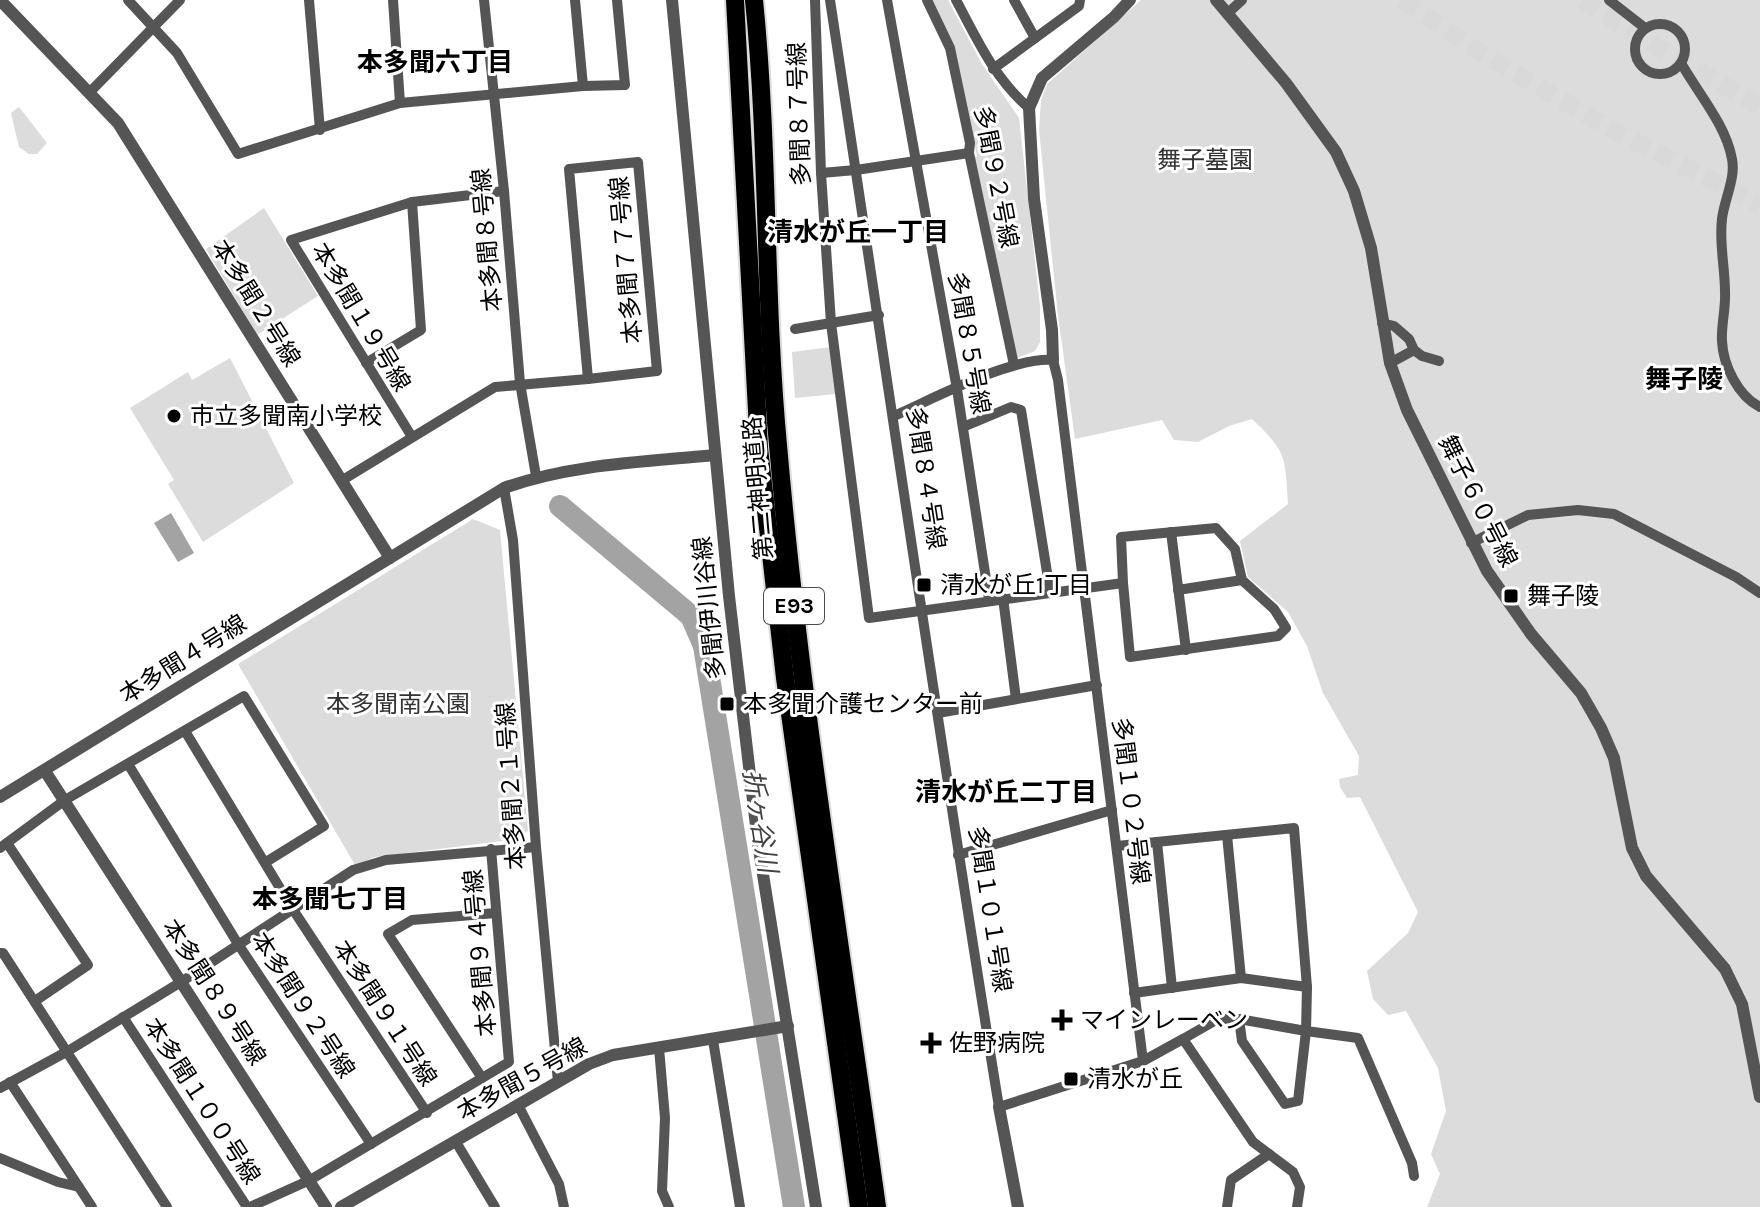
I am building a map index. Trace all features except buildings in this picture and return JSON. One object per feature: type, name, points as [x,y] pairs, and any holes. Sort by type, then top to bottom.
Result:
[{"type":"highway","name":"第二神明道路","points":[[735,0],[759,448],[785,678],[859,1207]]},
{"type":"highway","name":"第二神明道路","points":[[754,0],[769,337],[785,523],[877,1207]]},
{"type":"street","name":"本多聞２号線","points":[[0,0],[118,123],[390,558]]},
{"type":"street","points":[[128,0],[177,53],[238,154],[400,103],[625,85],[617,0]]},
{"type":"street","points":[[90,92],[180,0]]},
{"type":"street","points":[[309,0],[320,130]]},
{"type":"street","points":[[393,0],[400,103]]},
{"type":"street","name":"本多聞８号線","points":[[484,0],[520,383],[536,476]]},
{"type":"street","points":[[575,0],[583,86]]},
{"type":"street","name":"多聞伊川谷線","points":[[672,0],[715,455],[758,843],[816,1207]]},
{"type":"street","name":"多聞８７号線","points":[[815,0],[821,173],[831,323],[869,618],[924,610]]},
{"type":"street","name":"多聞８４号線","points":[[830,0],[938,713]]},
{"type":"street","name":"多聞８５号線","points":[[887,0],[957,389],[989,599]]},
{"type":"street","name":"多聞９２号線","points":[[927,0],[954,61],[970,143],[969,153],[1014,365]]},
{"type":"street","points":[[956,0],[993,69],[1029,108]]},
{"type":"street","points":[[1014,0],[1035,38]]},
{"type":"street","points":[[993,69],[1079,6],[1080,0]]},
{"type":"street","points":[[1084,587],[1034,199],[1029,108],[1042,78],[1130,0]]},
{"type":"street","name":"舞子６０号線","points":[[1216,0],[1286,83],[1336,152],[1354,191],[1371,248],[1390,363],[1407,410],[1487,571],[1531,634],[1581,693],[1601,728],[1614,758],[1632,848],[1646,876],[1725,969],[1742,1004],[1760,1097]]},
{"type":"street","points":[[1228,13],[1242,0]]},
{"type":"street","points":[[1609,0],[1645,28]]},
{"type":"street","points":[[1658,23],[1677,30],[1685,49],[1681,63],[1669,73],[1646,70],[1640,65],[1634,45],[1645,28],[1658,23]]},
{"type":"street","points":[[1681,63],[1728,141],[1734,164],[1722,218],[1721,259],[1725,292],[1722,342],[1734,380],[1751,402],[1760,407]]},
{"type":"street","points":[[821,173],[969,153]]},
{"type":"street","name":"本多聞７７号線","points":[[341,481],[495,387],[520,383],[588,379],[657,371],[638,162],[569,169],[588,379]]},
{"type":"street","name":"本多聞１９号線","points":[[412,437],[291,240],[412,202],[504,191]]},
{"type":"street","points":[[366,363],[421,330],[412,202]]},
{"type":"street","points":[[795,329],[879,315]]},
{"type":"street","points":[[1382,323],[1394,326],[1422,356],[1439,361]]},
{"type":"street","points":[[1390,363],[1414,350]]},
{"type":"street","points":[[894,416],[1014,365],[1040,359],[1053,360]]},
{"type":"street","points":[[963,427],[1011,407],[1021,410],[1050,591]]},
{"type":"street","points":[[390,558],[504,488],[536,476],[566,470],[715,455]]},
{"type":"street","name":"本多聞２１号線","points":[[504,488],[513,540],[536,847],[558,1082]]},
{"type":"street","points":[[1471,543],[1528,515],[1593,510],[1614,514],[1736,577],[1760,593]]},
{"type":"street","points":[[1216,528],[1235,549],[1242,580],[1274,609],[1286,628],[1278,636],[1130,657],[1121,537],[1216,528]]},
{"type":"street","points":[[1171,532],[1186,650]]},
{"type":"street","name":"本多聞４号線","points":[[0,797],[390,558]]},
{"type":"street","points":[[1178,590],[1242,580]]},
{"type":"street","points":[[924,610],[1123,583]]},
{"type":"street","name":"多聞１０２号線","points":[[1084,587],[1143,1061]]},
{"type":"street","points":[[1003,598],[1016,699]]},
{"type":"street","points":[[938,713],[1097,685]]},
{"type":"street","points":[[35,1001],[88,965],[3,845],[65,800],[244,696],[324,826],[266,862]]},
{"type":"street","name":"多聞１０１号線","points":[[938,713],[958,855],[1018,1207]]},
{"type":"street","name":"本多聞９１号線","points":[[185,731],[292,908],[427,1113]]},
{"type":"street","name":"本多聞９２号線","points":[[128,764],[238,944],[371,1144]]},
{"type":"street","name":"本多聞８９号線","points":[[45,771],[326,1207]]},
{"type":"street","points":[[958,855],[1112,810]]},
{"type":"street","points":[[1117,846],[1294,828],[1307,987],[1306,1031],[1298,1101],[1285,1104],[1242,1041],[1239,1019]]},
{"type":"street","points":[[1227,835],[1241,978]]},
{"type":"street","points":[[1157,842],[1172,988]]},
{"type":"street","points":[[92,1207],[5,1085],[68,1051],[181,982],[353,870],[386,860],[536,847]]},
{"type":"street","name":"本多聞９４号線","points":[[248,1207],[310,1180],[509,1062],[491,849]]},
{"type":"street","points":[[482,1078],[388,934],[412,920],[496,913]]},
{"type":"street","points":[[0,953],[3,953],[68,1051],[167,1207]]},
{"type":"street","points":[[1134,993],[1241,978],[1307,987]]},
{"type":"street","name":"本多聞１００号線","points":[[123,1017],[248,1207]]},
{"type":"street","points":[[999,1107],[1143,1061],[1218,1019],[1239,1019],[1358,1038],[1412,1163],[1414,1176]]},
{"type":"street","name":"本多聞５号線","points":[[341,1207],[558,1082],[613,1055],[788,1026]]},
{"type":"street","points":[[1183,1039],[1253,1142],[1293,1172],[1300,1187],[1297,1207]]},
{"type":"street","points":[[713,1040],[740,1207]]},
{"type":"street","points":[[659,1048],[665,1118],[662,1191],[669,1207]]},
{"type":"street","points":[[518,1105],[559,1184],[564,1207]]},
{"type":"street","points":[[456,1142],[495,1207]]},
{"type":"street","points":[[1227,1207],[1231,1180],[1269,1154]]},
{"type":"street","points":[[0,1158],[58,1182],[79,1187]]},
{"type":"green space","points":[[932,0],[948,0],[982,64],[1019,118],[1040,306],[1040,342],[1035,351],[1017,358],[974,158],[977,156],[956,55]]},
{"type":"green space","name":"舞子墓園","points":[[1141,0],[1760,0],[1760,1207],[1427,1207],[1440,1174],[1431,1154],[1446,1111],[1438,1068],[1406,1011],[1388,1015],[1373,999],[1367,971],[1408,933],[1418,912],[1360,797],[1347,798],[1340,787],[1339,779],[1358,775],[1359,756],[1323,693],[1307,646],[1288,612],[1248,577],[1240,541],[1288,504],[1282,456],[1272,439],[1252,419],[1229,426],[1198,442],[1174,440],[1162,420],[1075,439],[1058,316],[1039,130],[1041,100],[1047,84]]},
{"type":"green space","points":[[19,107],[47,143],[37,154],[29,154],[19,147],[11,113]]},
{"type":"green space","points":[[264,208],[318,296],[257,335],[206,249]]},
{"type":"green space","points":[[831,347],[836,394],[795,398],[792,352]]},
{"type":"green space","points":[[230,358],[294,483],[203,542],[168,484],[174,480],[130,408],[188,372],[192,380]]},
{"type":"green space","name":"本多聞南公園","points":[[473,519],[500,530],[528,831],[518,839],[375,857],[355,865],[238,664]]},
{"type":"shaded area","points":[[171,513],[194,553],[178,562],[154,523]]},
{"type":"waterway","name":"折ヶ谷川","points":[[560,506],[691,616],[704,646],[794,1207]]},
{"type":"tunnel","points":[[1402,0],[1481,53],[1611,129],[1760,205]]},
{"type":"tunnel","points":[[1582,0],[1760,106]]},
{"type":"place","name":"市立多聞南小学校","points":[[174,416]]},
{"type":"place","name":"清水が丘1丁目","points":[[924,585]]},
{"type":"place","name":"舞子陵","points":[[1511,596]]},
{"type":"place","name":"本多聞介護センター前","points":[[727,704]]},
{"type":"place","name":"マインレーベン","points":[[1062,1020]]},
{"type":"place","name":"佐野病院","points":[[931,1043]]},
{"type":"place","name":"清水が丘","points":[[1071,1079]]},
{"type":"district","name":"本多聞六丁目","points":[[435,62]]},
{"type":"district","name":"清水が丘一丁目","points":[[858,232]]},
{"type":"district","name":"舞子陵","points":[[1684,379]]},
{"type":"district","name":"清水が丘二丁目","points":[[1006,792]]},
{"type":"district","name":"本多聞七丁目","points":[[330,899]]}]
